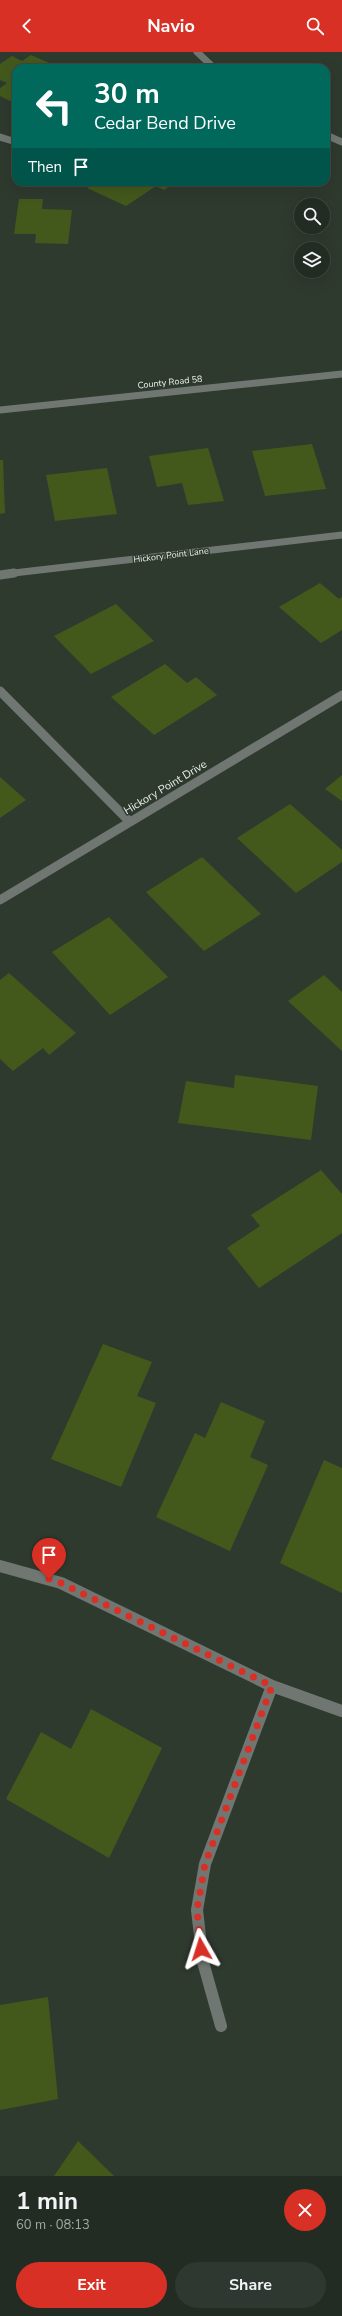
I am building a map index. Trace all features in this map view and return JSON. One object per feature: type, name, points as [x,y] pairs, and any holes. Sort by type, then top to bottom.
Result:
[{"type":"street","points":[[197,52],[210,64]]},
{"type":"street","points":[[0,137],[12,141]]},
{"type":"street","points":[[330,137],[342,142]]},
{"type":"street","name":"County Road 58","points":[[0,410],[342,374]]},
{"type":"street","name":"Hickory Point Lane","points":[[0,575],[342,535]]},
{"type":"street","points":[[0,690],[130,822]]},
{"type":"street","name":"Hickory Point Drive","points":[[0,900],[342,695]]},
{"type":"street","points":[[0,1566],[13,1568],[61,1583],[272,1686],[342,1711]]},
{"type":"street","points":[[221,2026],[202,1962],[197,1910],[205,1864],[272,1686]]},
{"type":"building","points":[[31,55],[52,64],[12,64],[12,100],[10,101],[0,96],[0,88],[7,83],[0,80],[0,64],[12,56],[22,61]]},
{"type":"building","points":[[90,186],[156,186],[126,206],[87,188]]},
{"type":"building","points":[[156,186],[170,186],[164,190]]},
{"type":"building","points":[[19,199],[43,199],[42,209],[72,210],[68,244],[35,243],[36,234],[14,234]]},
{"type":"building","points":[[312,444],[326,489],[265,496],[252,451]]},
{"type":"building","points":[[208,448],[224,501],[188,505],[182,483],[157,487],[149,456]]},
{"type":"building","points":[[0,460],[3,460],[5,513],[0,514]]},
{"type":"building","points":[[107,468],[117,514],[55,521],[46,475]]},
{"type":"building","points":[[320,583],[339,599],[342,597],[342,630],[321,643],[279,607]]},
{"type":"building","points":[[116,604],[154,641],[91,674],[54,636]]},
{"type":"building","points":[[165,664],[187,683],[196,677],[217,695],[154,735],[111,697]]},
{"type":"building","points":[[342,775],[342,801],[325,789]]},
{"type":"building","points":[[0,777],[26,800],[0,818]]},
{"type":"building","points":[[290,804],[342,850],[342,862],[296,893],[237,838]]},
{"type":"building","points":[[202,857],[261,914],[204,951],[146,892]]},
{"type":"building","points":[[109,917],[168,977],[110,1015],[52,952]]},
{"type":"building","points":[[9,973],[76,1033],[49,1055],[43,1048],[13,1071],[0,1059],[0,980]]},
{"type":"building","points":[[324,975],[342,992],[342,1051],[288,1001]]},
{"type":"building","points":[[235,1075],[318,1086],[311,1140],[178,1123],[186,1081],[234,1088]]},
{"type":"building","points":[[321,1170],[342,1194],[342,1233],[259,1288],[227,1248],[260,1226],[251,1215]]},
{"type":"building","points":[[103,1344],[152,1362],[137,1396],[156,1403],[121,1487],[51,1459]]},
{"type":"building","points":[[221,1402],[265,1421],[250,1457],[268,1465],[230,1551],[156,1517],[195,1433],[205,1438]]},
{"type":"building","points":[[324,1460],[342,1468],[342,1593],[280,1563]]},
{"type":"building","points":[[91,1709],[162,1748],[109,1858],[6,1799],[41,1732],[71,1749]]},
{"type":"building","points":[[48,1997],[58,2099],[0,2110],[0,2005]]},
{"type":"building","points":[[78,2141],[114,2176],[54,2176]]},
{"type":"route","points":[[49,1579],[61,1583],[272,1686],[205,1864],[197,1910],[201,1949]]}]
